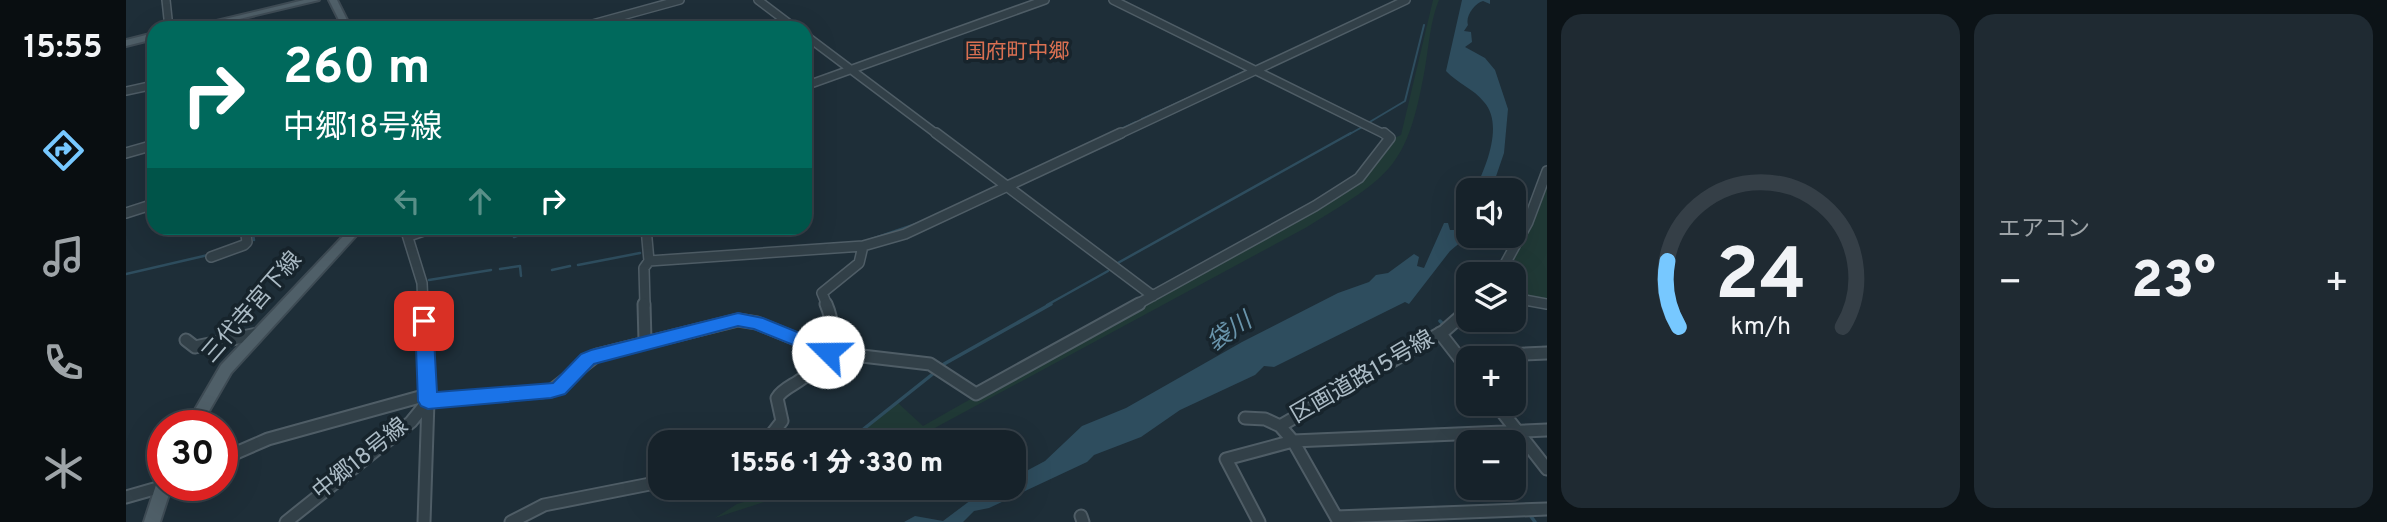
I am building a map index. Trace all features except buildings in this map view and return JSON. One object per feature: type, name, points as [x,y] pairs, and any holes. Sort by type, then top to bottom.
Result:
[{"type":"main road","points":[[222,21],[314,0]]},
{"type":"main road","points":[[333,0],[344,21]]},
{"type":"main road","points":[[126,43],[147,38]]},
{"type":"main road","name":"三代寺宮下線","points":[[202,410],[226,369],[350,235]]},
{"type":"main road","points":[[152,522],[160,501]]},
{"type":"street","points":[[166,0],[168,21]]},
{"type":"street","points":[[604,21],[680,0]]},
{"type":"street","points":[[758,0],[786,21]]},
{"type":"street","points":[[812,83],[848,68],[1045,0]]},
{"type":"street","points":[[238,452],[268,439],[427,398],[559,388],[587,359],[645,341],[747,320],[828,352],[930,364],[976,394],[1255,242],[1359,178],[1390,138],[1381,130],[1113,0]]},
{"type":"street","points":[[649,261],[863,246],[905,234],[1406,0]]},
{"type":"street","points":[[812,40],[1153,296]]},
{"type":"street","points":[[126,91],[147,86]]},
{"type":"street","points":[[126,153],[147,147]]},
{"type":"street","points":[[1506,262],[1528,222],[1547,171]]},
{"type":"street","points":[[126,213],[147,206]]},
{"type":"street","points":[[211,257],[244,245],[247,242],[246,235]]},
{"type":"street","points":[[408,235],[422,284],[427,398],[424,522]]},
{"type":"street","points":[[645,341],[644,268],[649,261],[647,235]]},
{"type":"street","points":[[775,430],[782,421],[777,398],[780,393],[803,378],[828,352],[834,322],[822,293],[859,262],[863,246]]},
{"type":"street","points":[[1526,300],[1547,304]]},
{"type":"street","name":"区画道路15号線","points":[[1338,520],[1293,441],[1280,426],[1440,333],[1456,320]]},
{"type":"street","points":[[1440,333],[1456,353]]},
{"type":"street","points":[[186,340],[195,347],[257,334]]},
{"type":"street","points":[[1526,354],[1547,353]]},
{"type":"street","name":"中郷18号線","points":[[286,522],[411,422],[427,398]]},
{"type":"street","points":[[1505,416],[1516,430]]},
{"type":"street","points":[[1245,418],[1265,419],[1280,426]]},
{"type":"street","points":[[1526,431],[1547,430]]},
{"type":"street","points":[[1259,522],[1226,459],[1293,441],[1456,434]]},
{"type":"street","points":[[1526,442],[1547,469]]},
{"type":"street","points":[[511,522],[544,505],[648,484]]},
{"type":"street","points":[[126,497],[147,491]]},
{"type":"street","points":[[1338,520],[1547,509]]},
{"type":"street","points":[[1520,510],[1529,522]]},
{"type":"green space","points":[[1433,0],[1439,0],[1411,128],[1391,166],[1377,180],[1307,227],[931,430],[864,430],[897,402],[923,426],[1036,362],[1204,273],[1321,205],[1361,178],[1392,139],[1401,135]]},
{"type":"green space","points":[[1547,184],[1547,303],[1526,299],[1526,262],[1512,262],[1520,248],[1526,248],[1526,233]]},
{"type":"green space","points":[[751,500],[770,500],[715,518],[737,504]]},
{"type":"water","points":[[1462,0],[1490,0],[1490,4],[1483,1],[1474,7],[1464,31],[1471,32],[1472,42],[1465,47],[1485,58],[1495,70],[1508,109],[1504,153],[1495,178],[1480,178],[1488,159],[1493,134],[1490,111],[1480,97],[1446,71]]},
{"type":"water","points":[[1444,223],[1448,223],[1450,230],[1456,230],[1456,246],[1409,304],[1405,302],[1274,367],[1264,366],[1255,375],[1180,410],[1141,437],[1094,455],[1087,462],[1026,491],[1026,471],[1045,461],[1082,426],[1126,408],[1242,342],[1338,293],[1369,282],[1376,275],[1388,273],[1414,254],[1419,257],[1417,266],[1424,268]]},
{"type":"water","points":[[971,500],[1006,500],[974,511],[963,522],[904,522],[915,516],[943,521]]},
{"type":"waterway","points":[[1368,123],[1405,101],[1424,25]]},
{"type":"waterway","points":[[1230,78],[1249,70]]},
{"type":"waterway","points":[[1142,119],[1193,96]]},
{"type":"waterway","points":[[1121,129],[1136,122]]},
{"type":"waterway","points":[[1348,135],[1364,126]]},
{"type":"waterway","points":[[1116,264],[1351,133]]},
{"type":"waterway","points":[[866,241],[916,224]]},
{"type":"waterway","points":[[253,235],[254,240]]},
{"type":"waterway","points":[[514,237],[520,235]]},
{"type":"waterway","points":[[578,265],[640,253]]},
{"type":"waterway","points":[[126,274],[208,255]]},
{"type":"waterway","points":[[500,269],[520,266],[521,276]]},
{"type":"waterway","points":[[552,270],[570,266]]},
{"type":"waterway","points":[[429,280],[491,270]]},
{"type":"waterway","points":[[1047,305],[1108,271]]},
{"type":"waterway","points":[[944,364],[1051,304]]},
{"type":"waterway","points":[[1440,321],[1443,324]]},
{"type":"waterway","points":[[862,430],[934,373]]},
{"type":"waterway","points":[[1530,515],[1535,522]]},
{"type":"district","name":"国府町中郷","points":[[1017,52]]},
{"type":"route","points":[[424,321],[428,401],[505,392],[551,391],[564,384],[587,359],[597,355],[738,320],[757,323],[828,352]]},
{"type":"water label","name":"袋川","points":[[1230,333]]}]
